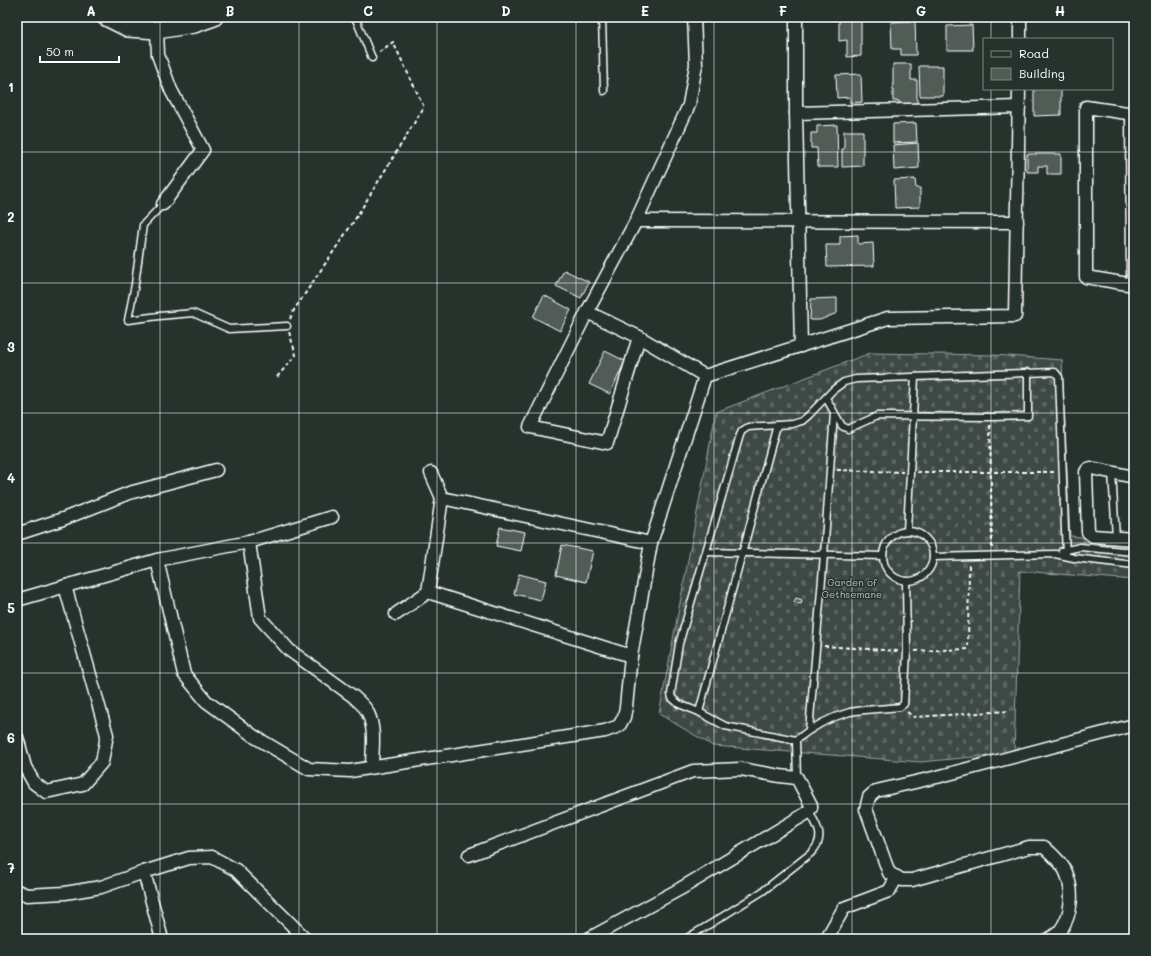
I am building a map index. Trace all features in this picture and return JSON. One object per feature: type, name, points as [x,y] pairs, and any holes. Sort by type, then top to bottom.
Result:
[{"type":"main road","points":[[106,17],[128,28],[157,30],[194,24],[214,17]]},
{"type":"street","points":[[639,337],[607,443],[530,427],[587,312],[636,221],[689,105],[696,65],[694,17]]},
{"type":"street","points":[[796,17],[796,113],[801,346]]},
{"type":"street","points":[[1020,17],[1020,38]]},
{"type":"street","points":[[157,30],[158,55],[171,90],[203,150],[163,204]]},
{"type":"street","points":[[587,312],[639,337],[705,376],[888,318],[1015,316],[1019,90]]},
{"type":"street","points":[[1086,106],[1133,113],[1133,285],[1086,278],[1086,106]]},
{"type":"street","points":[[796,113],[1019,107]]},
{"type":"street","points":[[636,221],[1016,222]]},
{"type":"street","points":[[157,560],[184,674],[206,701],[255,736],[309,769],[350,771],[605,731],[620,726],[626,707],[631,656],[651,543],[705,376]]},
{"type":"street","points":[[1134,477],[1091,468],[1086,470],[1088,532],[1093,536],[1134,539]]},
{"type":"street","points":[[17,534],[63,519],[129,493],[216,470]]},
{"type":"street","points":[[396,614],[428,592],[442,498],[431,473]]},
{"type":"street","points":[[442,498],[651,543]]},
{"type":"street","points":[[17,600],[157,560],[250,542],[332,517]]},
{"type":"street","points":[[250,542],[260,618],[289,650],[354,697],[368,712],[373,728],[372,767]]},
{"type":"street","points":[[17,737],[25,767],[34,783],[46,792],[83,784],[102,762],[107,735],[65,586]]},
{"type":"street","points":[[428,592],[631,656]]},
{"type":"street","points":[[1048,939],[1058,933],[1065,922],[1070,908],[1072,894],[1065,870],[1060,862],[1044,847],[1029,847],[912,880],[902,880],[889,873],[866,809],[869,797],[876,791],[937,777],[1134,725]]},
{"type":"street","points":[[469,855],[693,771],[741,768],[797,778],[810,802],[811,805],[809,811],[680,889],[588,939]]},
{"type":"street","points":[[17,891],[27,895],[65,893],[101,887],[189,858],[212,857],[236,870],[306,939]]},
{"type":"street","points":[[144,872],[162,939]]},
{"type":"street","points":[[828,939],[829,934],[844,908],[889,891],[897,877]]},
{"type":"lane","points":[[355,17],[372,58]]},
{"type":"lane","points":[[602,17],[604,91]]},
{"type":"lane","points":[[163,204],[143,225],[128,320],[193,313],[229,329],[288,326]]},
{"type":"lane","points":[[826,398],[842,426],[848,429],[877,416],[1028,416],[1028,372]]},
{"type":"lane","points":[[906,581],[905,701],[902,706],[844,714],[809,730],[796,740],[725,726],[675,701],[671,694],[679,644],[742,431],[752,426],[792,424],[802,421],[833,390],[844,382],[856,379],[1028,372],[1055,372],[1058,374],[1066,553]]},
{"type":"lane","points":[[907,531],[915,377]]},
{"type":"lane","points":[[809,730],[824,555],[834,412]]},
{"type":"lane","points":[[699,712],[777,425]]},
{"type":"lane","points":[[1112,472],[1116,538]]},
{"type":"lane","points":[[907,531],[916,532],[925,538],[931,547],[933,557],[930,568],[924,576],[916,580],[906,581],[898,579],[890,573],[885,566],[883,556],[885,547],[890,539],[897,533],[907,531]]},
{"type":"lane","points":[[1066,553],[1080,546],[1134,552]]},
{"type":"lane","points":[[706,552],[883,556]]},
{"type":"lane","points":[[933,557],[1066,553],[1134,565]]},
{"type":"lane","points":[[796,740],[797,778]]},
{"type":"lane","points":[[685,939],[712,924],[763,891],[817,848],[820,839],[818,827],[809,811]]},
{"type":"path","points":[[277,377],[296,355],[288,326],[294,310],[354,221],[424,107],[393,42],[372,58]]},
{"type":"path","points":[[990,417],[992,556]]},
{"type":"path","points":[[830,470],[910,472],[1063,471]]},
{"type":"path","points":[[816,646],[906,652],[968,648],[969,556]]},
{"type":"path","points":[[902,706],[914,717],[1010,711]]},
{"type":"green space","name":"Garden of Gethsemane","points":[[870,353],[994,355],[1062,360],[1070,536],[1134,542],[1134,580],[1020,571],[1014,753],[921,762],[713,746],[659,714],[716,412]]},
{"type":"building","points":[[839,20],[861,20],[861,56],[847,57],[847,40],[839,41]]},
{"type":"building","points":[[915,21],[916,55],[901,55],[901,49],[892,49],[891,22]]},
{"type":"building","points":[[972,25],[973,50],[947,50],[947,26]]},
{"type":"building","points":[[893,64],[911,64],[911,80],[917,80],[917,104],[899,104],[899,101],[893,101]]},
{"type":"building","points":[[919,66],[943,66],[943,96],[920,96]]},
{"type":"building","points":[[861,74],[862,102],[850,103],[850,97],[837,98],[836,75]]},
{"type":"building","points":[[1034,90],[1061,90],[1061,115],[1034,116]]},
{"type":"building","points":[[916,123],[917,142],[893,143],[893,124]]},
{"type":"building","points":[[837,125],[838,167],[818,167],[817,148],[811,148],[811,133],[817,133],[817,126]]},
{"type":"building","points":[[844,131],[863,131],[863,166],[842,167]]},
{"type":"building","points":[[918,143],[919,168],[894,170],[893,145]]},
{"type":"building","points":[[1027,154],[1061,154],[1061,174],[1047,174],[1047,166],[1038,166],[1038,172],[1027,172]]},
{"type":"building","points":[[915,179],[916,188],[920,188],[920,207],[895,208],[894,180]]},
{"type":"building","points":[[858,235],[858,244],[873,243],[874,266],[827,267],[826,245],[840,245],[840,236]]},
{"type":"building","points":[[564,270],[589,282],[581,298],[556,286]]},
{"type":"building","points":[[544,295],[571,310],[560,331],[533,317]]},
{"type":"building","points":[[837,298],[837,313],[820,320],[810,320],[811,299]]},
{"type":"building","points":[[605,351],[625,361],[610,394],[589,384]]},
{"type":"building","points":[[500,527],[525,532],[521,551],[496,546]]},
{"type":"building","points":[[562,545],[593,551],[586,582],[556,575]]},
{"type":"building","points":[[519,574],[546,581],[541,600],[514,594]]},
{"type":"building","points":[[796,598],[802,600],[801,604],[794,602]]}]
